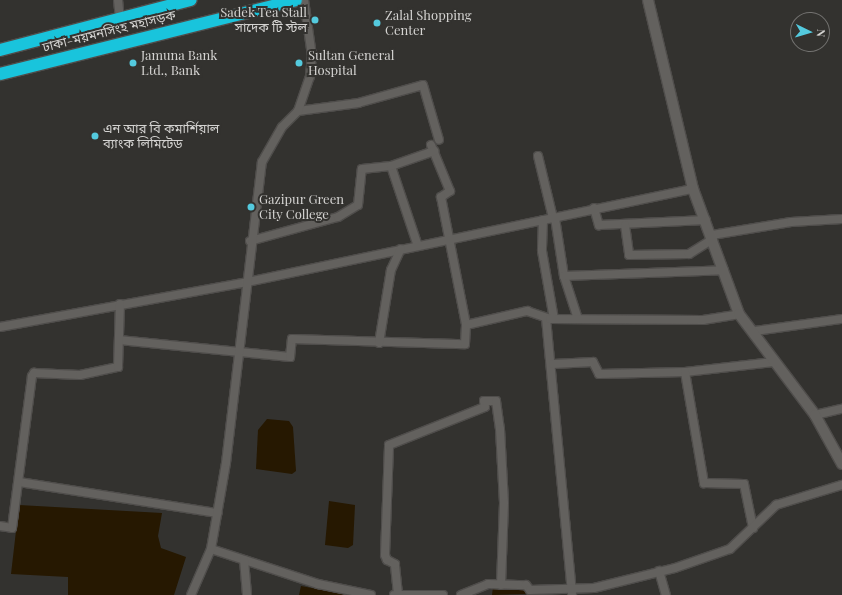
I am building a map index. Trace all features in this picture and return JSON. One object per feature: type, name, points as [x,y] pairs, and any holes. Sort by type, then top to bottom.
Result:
[{"type":"highway","name":"ঢাকা-ময়মনসিংহ মহাসড়ক","points":[[0,50],[120,20],[191,0]]},
{"type":"highway","name":"ঢাকা-ময়মনসিংহ মহাসড়ক","points":[[0,74],[296,0]]},
{"type":"main road","points":[[648,0],[693,189],[713,237],[739,314],[755,331],[773,362],[815,415],[842,464]]},
{"type":"street","points":[[118,0],[120,20]]},
{"type":"street","points":[[191,595],[211,549],[218,514],[240,352],[250,241],[262,162],[282,127],[298,111],[310,77],[312,56],[304,0]]},
{"type":"street","points":[[298,111],[358,103],[423,85],[439,140]]},
{"type":"street","points":[[120,340],[290,357],[292,338],[379,343],[465,344],[466,325],[441,196],[450,191],[433,148],[391,166],[362,169],[362,199],[350,211],[250,241]]},
{"type":"street","points":[[538,156],[554,218],[564,276],[578,319]]},
{"type":"street","points":[[391,166],[418,246]]},
{"type":"street","points":[[0,326],[247,282],[554,218],[594,208],[693,189]]},
{"type":"street","points":[[594,208],[599,225],[625,225],[706,220]]},
{"type":"street","points":[[543,220],[542,251],[550,319],[563,522],[572,593]]},
{"type":"street","points":[[625,225],[629,255],[689,254],[713,237],[791,222],[842,220]]},
{"type":"street","points":[[379,343],[391,270],[401,249]]},
{"type":"street","points":[[564,276],[724,270]]},
{"type":"street","points":[[0,526],[12,528],[32,376],[34,373],[80,375],[118,367],[120,304]]},
{"type":"street","points":[[466,325],[528,311],[550,319],[703,320],[739,314]]},
{"type":"street","points":[[755,331],[842,319]]},
{"type":"street","points":[[553,364],[593,362],[599,374],[685,372],[773,362]]},
{"type":"street","points":[[685,372],[704,483],[744,484],[753,528]]},
{"type":"street","points":[[443,595],[399,595],[395,564],[387,560],[385,555],[389,445],[485,407],[484,401],[496,401],[500,428],[504,503],[501,585]]},
{"type":"street","points":[[815,415],[842,410]]},
{"type":"street","points":[[19,482],[218,514]]},
{"type":"street","points":[[461,595],[488,584],[572,593],[659,571],[730,549],[776,505],[842,485]]},
{"type":"street","points":[[211,549],[318,584],[371,595]]},
{"type":"street","points":[[244,560],[247,595]]},
{"type":"street","points":[[659,571],[666,595]]},
{"type":"shaded area","points":[[267,419],[289,421],[293,427],[296,471],[292,474],[256,469],[258,430]]},
{"type":"shaded area","points":[[329,501],[355,505],[353,545],[348,548],[325,545]]},
{"type":"shaded area","points":[[19,505],[162,513],[158,536],[161,548],[186,557],[174,595],[68,595],[68,577],[11,574]]},
{"type":"shaded area","points":[[301,586],[328,591],[348,595],[299,595]]},
{"type":"shaded area","points":[[493,587],[524,587],[528,594],[492,595]]},
{"type":"place","name":"Sadek Tea Stall সাদেক টি স্টল","points":[[315,20]]},
{"type":"place","name":"Zalal Shopping Center","points":[[377,23]]},
{"type":"place","name":"Jamuna Bank Ltd., Bank","points":[[133,63]]},
{"type":"place","name":"Sultan General Hospital","points":[[299,63]]},
{"type":"place","name":"এন আর বি কমার্শিয়াল ব্যাংক লিমিটেড","points":[[95,136]]},
{"type":"place","name":"Gazipur Green City College","points":[[251,207]]}]
